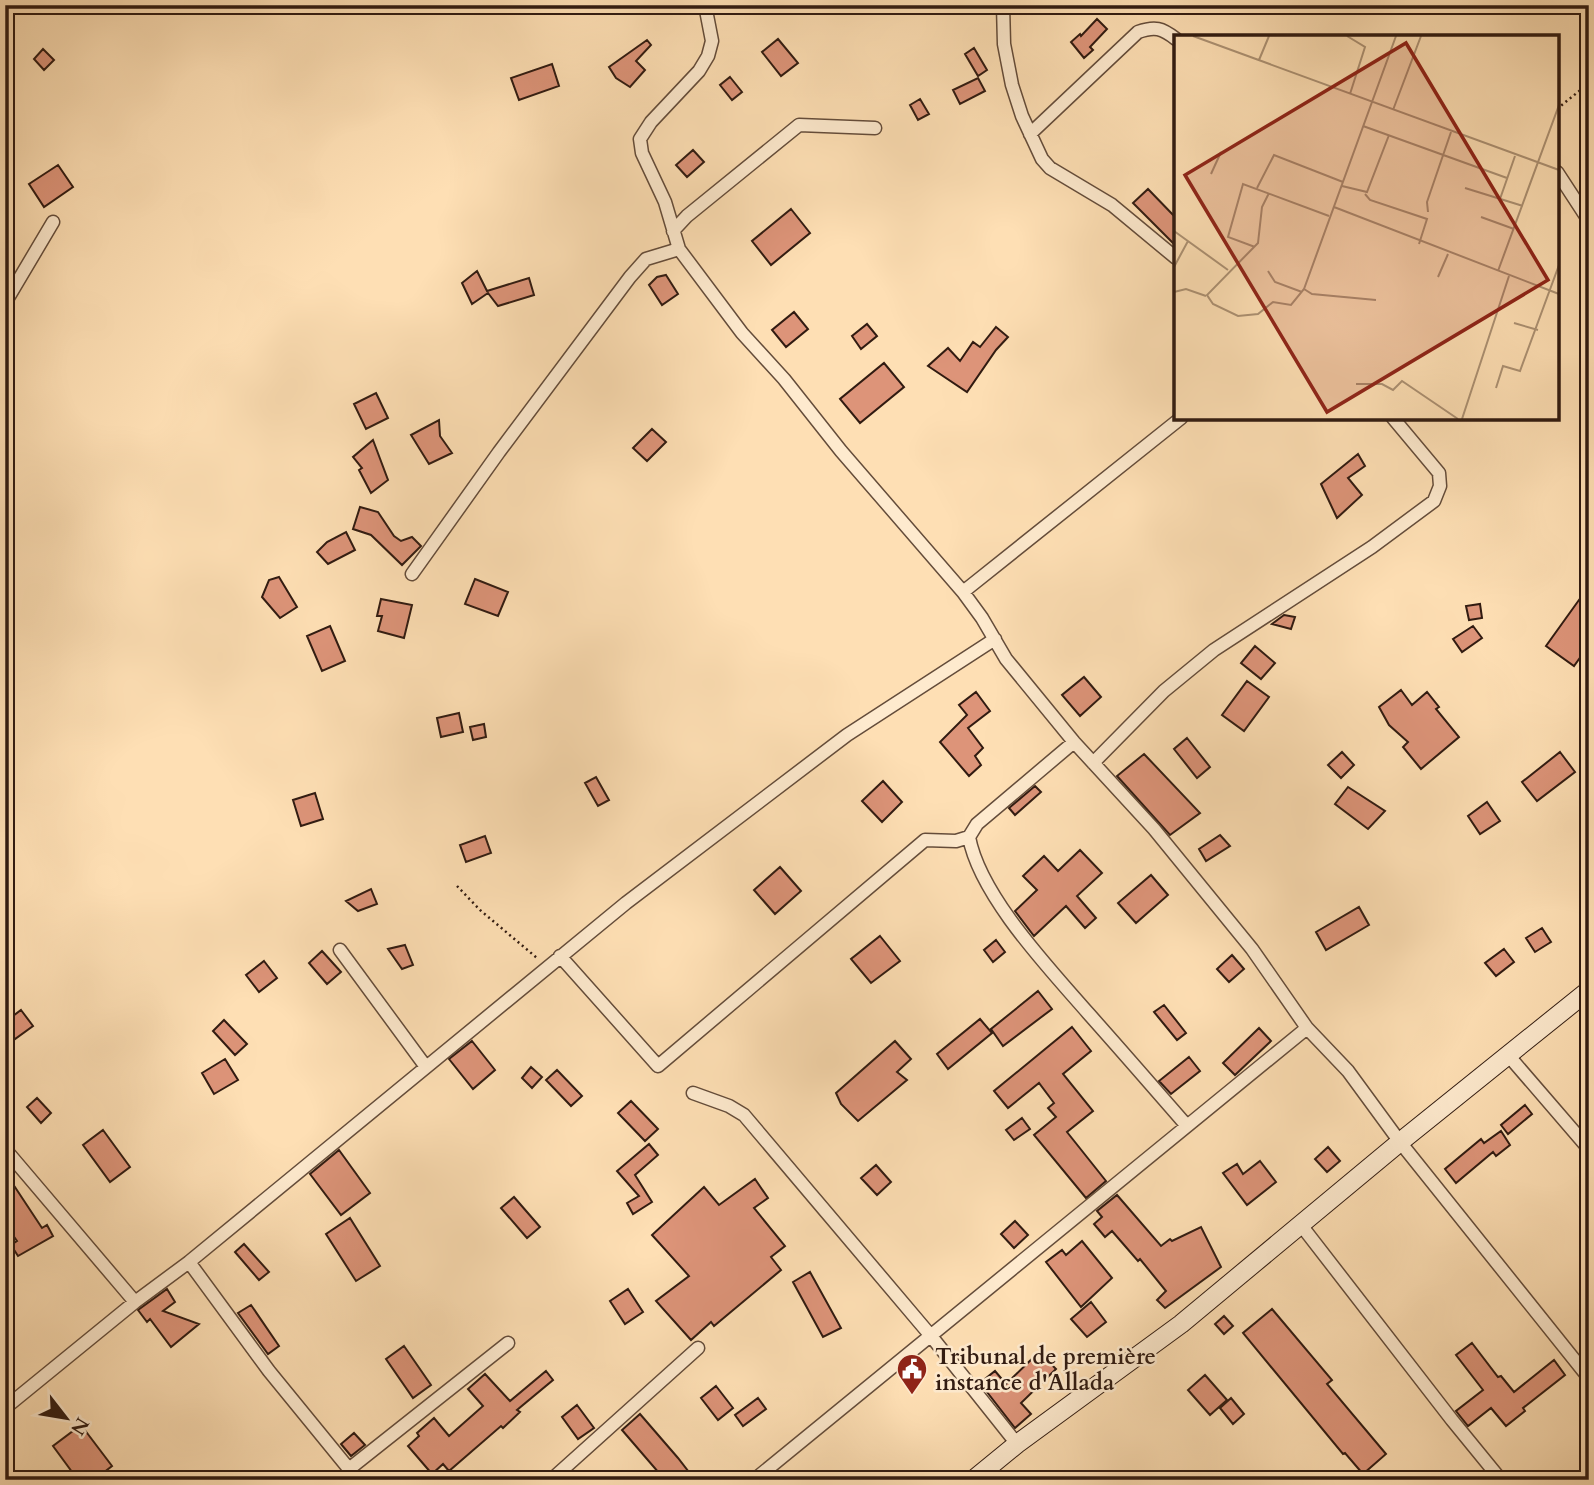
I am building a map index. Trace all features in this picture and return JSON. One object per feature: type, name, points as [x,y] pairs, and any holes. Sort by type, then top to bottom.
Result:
[{"type":"main road","points":[[973,1480],[1017,1444],[1181,1324],[1400,1142],[1589,990]]},
{"type":"street","points":[[705,5],[712,41],[708,57],[699,71],[651,122],[640,139],[642,153],[665,202],[679,249],[742,333],[963,592],[1006,659],[1074,742],[1154,829],[1252,949],[1307,1028],[1348,1071],[1400,1142],[1589,1378]]},
{"type":"street","points":[[1003,5],[1004,44],[1012,85],[1030,135],[1042,159],[1051,168],[1112,205],[1174,256]]},
{"type":"street","points":[[1030,135],[1138,32],[1151,27],[1163,28],[1174,37]]},
{"type":"street","points":[[673,231],[687,216],[799,125],[875,128]]},
{"type":"street","points":[[1559,175],[1589,221]]},
{"type":"street","points":[[5,303],[53,222]]},
{"type":"street","points":[[412,574],[629,277],[646,259],[679,249]]},
{"type":"street","points":[[963,592],[1178,420]]},
{"type":"street","points":[[1093,762],[1164,691],[1214,650],[1372,547],[1434,501],[1440,486],[1439,473],[1395,420]]},
{"type":"street","points":[[5,1408],[135,1302],[189,1262],[626,903],[847,735],[995,639]]},
{"type":"street","points":[[1074,742],[977,824],[969,837],[971,851],[987,886],[1044,963],[1187,1126]]},
{"type":"street","points":[[560,957],[658,1066],[925,840],[957,841],[969,837]]},
{"type":"street","points":[[340,950],[426,1067]]},
{"type":"street","points":[[754,1480],[1307,1028]]},
{"type":"street","points":[[1508,1055],[1589,1149]]},
{"type":"street","points":[[693,1093],[729,1106],[744,1115],[931,1336],[1017,1444]]},
{"type":"street","points":[[5,1149],[135,1302]]},
{"type":"street","points":[[1301,1224],[1501,1480]]},
{"type":"street","points":[[189,1262],[269,1371],[353,1475],[508,1343]]},
{"type":"street","points":[[551,1480],[698,1348]]},
{"type":"path","points":[[1559,107],[1589,83]]},
{"type":"path","points":[[457,886],[480,911],[547,967]]},
{"type":"building","points":[[1097,19],[1107,29],[1090,47],[1093,50],[1084,58],[1071,42],[1080,34],[1081,36]]},
{"type":"building","points":[[778,39],[798,63],[781,76],[762,52]]},
{"type":"building","points":[[647,40],[651,45],[636,61],[645,70],[630,87],[616,78],[609,67]]},
{"type":"building","points":[[974,48],[987,70],[978,76],[965,54]]},
{"type":"building","points":[[43,49],[54,60],[44,70],[34,59]]},
{"type":"building","points":[[552,64],[559,86],[519,100],[511,78]]},
{"type":"building","points":[[730,77],[742,92],[732,100],[720,85]]},
{"type":"building","points":[[978,78],[985,91],[960,104],[953,90]]},
{"type":"building","points":[[920,99],[929,114],[918,120],[910,105]]},
{"type":"building","points":[[693,150],[704,162],[687,177],[676,165]]},
{"type":"building","points":[[58,165],[73,187],[44,207],[29,184]]},
{"type":"building","points":[[1148,189],[1174,216],[1174,244],[1133,203]]},
{"type":"building","points":[[791,209],[810,233],[771,265],[752,241]]},
{"type":"building","points":[[477,271],[487,291],[529,278],[534,295],[498,306],[488,293],[472,304],[462,283]]},
{"type":"building","points":[[666,275],[678,294],[662,305],[649,285],[657,277]]},
{"type":"building","points":[[794,312],[808,329],[786,347],[772,330]]},
{"type":"building","points":[[867,324],[877,336],[861,349],[852,336]]},
{"type":"building","points":[[996,327],[1008,337],[967,392],[928,366],[948,348],[960,361],[973,342],[980,347]]},
{"type":"building","points":[[884,363],[904,387],[860,423],[840,399]]},
{"type":"building","points":[[376,393],[388,418],[366,429],[354,404]]},
{"type":"building","points":[[439,420],[440,436],[452,453],[429,464],[411,435]]},
{"type":"building","points":[[652,429],[666,442],[647,461],[633,448]]},
{"type":"building","points":[[373,440],[388,480],[371,493],[359,470],[362,468],[353,457]]},
{"type":"building","points":[[1358,454],[1365,466],[1348,478],[1362,495],[1337,518],[1321,484]]},
{"type":"building","points":[[360,507],[378,512],[394,536],[401,541],[412,537],[421,546],[402,565],[371,535],[353,529]]},
{"type":"building","points":[[346,532],[355,550],[328,564],[317,552],[327,542]]},
{"type":"building","points":[[279,577],[297,607],[280,618],[262,597],[269,580]]},
{"type":"building","points":[[475,579],[508,592],[498,616],[465,604]]},
{"type":"building","points":[[1589,586],[1589,645],[1574,666],[1546,646]]},
{"type":"building","points":[[381,599],[412,605],[404,638],[378,631],[382,616],[377,616]]},
{"type":"building","points":[[1480,604],[1482,618],[1469,620],[1466,606]]},
{"type":"building","points":[[1284,615],[1295,617],[1291,629],[1272,624]]},
{"type":"building","points":[[330,626],[345,661],[322,671],[307,636]]},
{"type":"building","points":[[1473,626],[1482,638],[1462,652],[1453,639]]},
{"type":"building","points":[[1255,646],[1275,663],[1261,679],[1241,663]]},
{"type":"building","points":[[1084,677],[1101,697],[1080,716],[1062,695]]},
{"type":"building","points":[[1247,681],[1269,697],[1244,731],[1222,715]]},
{"type":"building","points":[[1401,690],[1412,705],[1427,692],[1439,707],[1436,709],[1459,737],[1421,769],[1403,747],[1408,742],[1389,725],[1379,707]]},
{"type":"building","points":[[976,692],[990,711],[968,728],[983,748],[975,756],[981,765],[969,776],[940,742],[967,715],[959,705]]},
{"type":"building","points":[[459,713],[463,732],[441,737],[437,718]]},
{"type":"building","points":[[484,724],[486,737],[473,740],[470,727]]},
{"type":"building","points":[[1187,738],[1210,767],[1197,778],[1174,749]]},
{"type":"building","points":[[1342,752],[1354,765],[1341,778],[1328,765]]},
{"type":"building","points":[[1560,752],[1575,772],[1537,801],[1522,782]]},
{"type":"building","points":[[1144,754],[1200,813],[1170,835],[1117,776]]},
{"type":"building","points":[[596,777],[609,800],[598,806],[585,783]]},
{"type":"building","points":[[883,781],[902,802],[882,822],[862,801]]},
{"type":"building","points":[[1035,786],[1041,792],[1015,815],[1009,808]]},
{"type":"building","points":[[1348,787],[1385,811],[1368,829],[1335,804]]},
{"type":"building","points":[[315,793],[323,819],[301,826],[293,800]]},
{"type":"building","points":[[1487,802],[1500,821],[1480,834],[1468,816]]},
{"type":"building","points":[[1220,835],[1230,846],[1206,861],[1199,849]]},
{"type":"building","points":[[485,836],[491,853],[466,862],[460,845]]},
{"type":"building","points":[[1080,850],[1102,873],[1077,896],[1096,918],[1085,928],[1066,906],[1034,936],[1015,911],[1037,890],[1023,876],[1044,856],[1058,871]]},
{"type":"building","points":[[780,867],[801,891],[775,914],[754,890]]},
{"type":"building","points":[[1151,875],[1168,895],[1136,923],[1118,903]]},
{"type":"building","points":[[371,889],[377,904],[358,911],[346,901]]},
{"type":"building","points":[[1359,907],[1369,925],[1326,950],[1316,932]]},
{"type":"building","points":[[1542,928],[1551,942],[1535,952],[1526,938]]},
{"type":"building","points":[[880,936],[900,961],[871,983],[851,959]]},
{"type":"building","points":[[996,940],[1005,952],[993,962],[984,950]]},
{"type":"building","points":[[405,945],[413,965],[402,969],[388,949]]},
{"type":"building","points":[[1504,949],[1514,962],[1496,976],[1485,963]]},
{"type":"building","points":[[322,951],[341,972],[327,984],[309,963]]},
{"type":"building","points":[[1232,955],[1244,969],[1229,982],[1217,969]]},
{"type":"building","points":[[264,961],[277,978],[259,992],[246,975]]},
{"type":"building","points":[[1038,991],[1052,1009],[1003,1046],[991,1029]]},
{"type":"building","points":[[1164,1005],[1186,1033],[1177,1040],[1154,1012]]},
{"type":"building","points":[[21,1010],[33,1026],[15,1039],[5,1022]]},
{"type":"building","points":[[980,1019],[992,1033],[948,1069],[937,1054]]},
{"type":"building","points":[[224,1020],[247,1044],[235,1055],[213,1031]]},
{"type":"building","points":[[1072,1027],[1091,1051],[1063,1074],[1093,1111],[1067,1132],[1106,1181],[1086,1198],[1034,1135],[1056,1117],[1048,1108],[1054,1103],[1039,1083],[1008,1108],[994,1091]]},
{"type":"building","points":[[1259,1028],[1271,1041],[1235,1075],[1223,1063]]},
{"type":"building","points":[[472,1041],[495,1070],[473,1089],[449,1059]]},
{"type":"building","points":[[895,1041],[911,1059],[897,1072],[907,1080],[858,1121],[841,1104],[836,1093]]},
{"type":"building","points":[[1189,1057],[1200,1071],[1171,1094],[1159,1081]]},
{"type":"building","points":[[225,1059],[238,1080],[214,1094],[202,1073]]},
{"type":"building","points":[[531,1067],[542,1077],[532,1088],[522,1078]]},
{"type":"building","points":[[557,1070],[582,1096],[571,1106],[546,1080]]},
{"type":"building","points":[[37,1098],[51,1113],[41,1123],[27,1107]]},
{"type":"building","points":[[631,1101],[658,1129],[645,1141],[618,1113]]},
{"type":"building","points":[[1525,1105],[1532,1114],[1508,1134],[1501,1125]]},
{"type":"building","points":[[1022,1118],[1030,1129],[1014,1140],[1006,1130]]},
{"type":"building","points":[[103,1130],[130,1167],[110,1182],[83,1145]]},
{"type":"building","points":[[1501,1131],[1510,1145],[1496,1156],[1493,1152],[1456,1183],[1445,1169],[1481,1139],[1484,1143]]},
{"type":"building","points":[[649,1144],[658,1155],[635,1175],[652,1202],[633,1214],[627,1203],[639,1196],[617,1171]]},
{"type":"building","points":[[1328,1147],[1340,1161],[1327,1172],[1315,1159]]},
{"type":"building","points":[[339,1150],[370,1193],[341,1215],[310,1174]]},
{"type":"building","points":[[1260,1161],[1276,1182],[1247,1205],[1223,1173],[1237,1164],[1243,1174]]},
{"type":"building","points":[[876,1165],[891,1182],[877,1195],[861,1178]]},
{"type":"building","points":[[5,1172],[42,1228],[47,1225],[53,1236],[18,1256],[11,1245],[17,1241],[5,1224]]},
{"type":"building","points":[[755,1179],[768,1198],[754,1208],[785,1246],[771,1257],[781,1270],[714,1326],[711,1322],[691,1340],[656,1301],[689,1276],[652,1235],[704,1187],[719,1205]]},
{"type":"building","points":[[1117,1195],[1161,1246],[1170,1239],[1172,1241],[1201,1227],[1221,1267],[1165,1308],[1157,1300],[1166,1291],[1140,1259],[1138,1261],[1112,1231],[1105,1237],[1094,1224],[1102,1217],[1097,1211]]},
{"type":"building","points":[[514,1197],[540,1227],[527,1238],[501,1208]]},
{"type":"building","points":[[350,1218],[380,1266],[356,1281],[326,1234]]},
{"type":"building","points":[[1015,1221],[1028,1235],[1014,1248],[1001,1234]]},
{"type":"building","points":[[1082,1241],[1112,1278],[1081,1307],[1046,1262],[1062,1250],[1066,1255]]},
{"type":"building","points":[[244,1244],[269,1272],[259,1280],[235,1252]]},
{"type":"building","points":[[810,1272],[841,1328],[823,1337],[793,1282]]},
{"type":"building","points":[[167,1289],[175,1302],[163,1311],[199,1324],[171,1347],[150,1319],[147,1322],[138,1310]]},
{"type":"building","points":[[628,1289],[643,1312],[625,1324],[610,1301]]},
{"type":"building","points":[[1091,1302],[1106,1322],[1087,1337],[1071,1319]]},
{"type":"building","points":[[251,1305],[279,1346],[268,1354],[238,1313]]},
{"type":"building","points":[[1272,1309],[1332,1380],[1327,1384],[1386,1454],[1363,1474],[1345,1453],[1343,1454],[1243,1333]]},
{"type":"building","points":[[1224,1316],[1233,1326],[1224,1334],[1215,1324]]},
{"type":"building","points":[[1472,1343],[1498,1377],[1501,1376],[1514,1392],[1554,1360],[1565,1375],[1523,1408],[1525,1411],[1506,1426],[1491,1408],[1468,1426],[1456,1411],[1483,1390],[1456,1355]]},
{"type":"building","points":[[404,1346],[431,1385],[413,1398],[386,1359]]},
{"type":"building","points":[[1039,1352],[1056,1369],[1021,1403],[1031,1414],[1015,1428],[980,1383],[995,1371],[1006,1384]]},
{"type":"building","points":[[546,1371],[553,1380],[517,1410],[520,1412],[503,1428],[501,1426],[449,1471],[443,1464],[432,1474],[408,1446],[419,1436],[417,1433],[434,1418],[449,1436],[483,1406],[468,1389],[485,1374],[510,1401]]},
{"type":"building","points":[[1205,1375],[1227,1400],[1210,1415],[1188,1390]]},
{"type":"building","points":[[716,1386],[733,1408],[718,1420],[701,1398]]},
{"type":"building","points":[[758,1398],[766,1409],[743,1426],[735,1415]]},
{"type":"building","points":[[1231,1398],[1244,1414],[1233,1424],[1220,1408]]},
{"type":"building","points":[[577,1405],[594,1428],[578,1439],[562,1417]]},
{"type":"building","points":[[640,1414],[695,1480],[665,1480],[622,1430]]},
{"type":"building","points":[[81,1425],[112,1466],[94,1480],[78,1480],[53,1446]]},
{"type":"building","points":[[354,1433],[365,1445],[351,1456],[341,1444]]},
{"type":"place","name":"Tribunal de première instance d'Allada","points":[[912,1396]]}]
